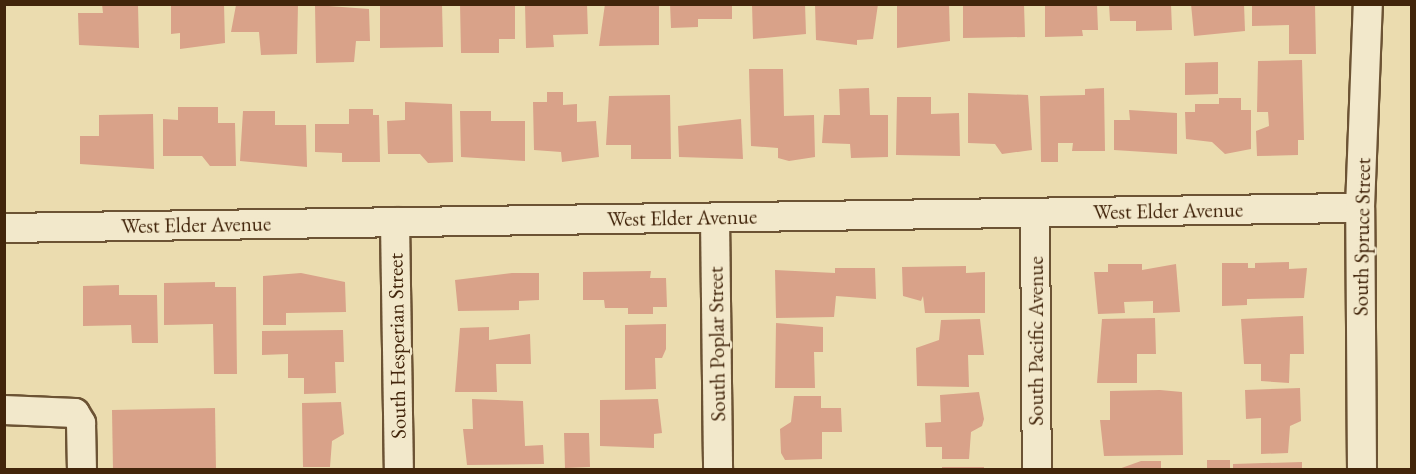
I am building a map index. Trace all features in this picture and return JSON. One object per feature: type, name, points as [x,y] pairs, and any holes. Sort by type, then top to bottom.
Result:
[{"type":"street","name":"South Spruce Street","points":[[1362,470],[1360,208],[1368,4]]},
{"type":"street","name":"West Elder Avenue","points":[[4,228],[1360,208]]},
{"type":"street","name":"South Pacific Avenue","points":[[1035,213],[1037,470]]},
{"type":"street","name":"South Poplar Street","points":[[715,218],[718,470]]},
{"type":"street","name":"South Hesperian Street","points":[[395,222],[399,470]]},
{"type":"street","points":[[4,410],[75,412],[81,423],[82,470]]},
{"type":"building","points":[[102,4],[138,4],[139,48],[79,45],[78,13],[103,13]]},
{"type":"building","points":[[171,4],[224,4],[225,43],[180,49],[180,33],[171,34]]},
{"type":"building","points":[[298,4],[297,54],[261,55],[259,32],[231,32],[236,5]]},
{"type":"building","points":[[380,4],[442,4],[443,47],[380,48]]},
{"type":"building","points":[[460,4],[515,5],[515,39],[499,39],[499,53],[461,53]]},
{"type":"building","points":[[525,4],[587,4],[588,34],[553,35],[554,47],[526,48]]},
{"type":"building","points":[[605,4],[659,4],[659,45],[599,46]]},
{"type":"building","points":[[670,4],[732,4],[732,19],[698,19],[698,27],[671,28]]},
{"type":"building","points":[[752,4],[805,4],[806,34],[753,39]]},
{"type":"building","points":[[815,4],[878,4],[873,39],[857,40],[857,45],[816,40]]},
{"type":"building","points":[[897,4],[949,4],[950,41],[897,48]]},
{"type":"building","points":[[963,4],[1024,4],[1025,37],[963,38]]},
{"type":"building","points":[[1045,4],[1097,4],[1098,30],[1082,30],[1083,36],[1045,37]]},
{"type":"building","points":[[1109,4],[1171,4],[1172,30],[1136,31],[1136,21],[1110,21]]},
{"type":"building","points":[[1191,4],[1244,4],[1245,31],[1194,36]]},
{"type":"building","points":[[1252,4],[1315,4],[1316,54],[1289,54],[1289,25],[1252,26]]},
{"type":"building","points":[[315,5],[369,9],[370,41],[356,41],[354,62],[316,63]]},
{"type":"building","points":[[1302,60],[1304,140],[1298,140],[1298,155],[1257,156],[1256,131],[1269,126],[1268,112],[1257,112],[1258,61]]},
{"type":"building","points":[[1218,62],[1218,94],[1185,95],[1185,63]]},
{"type":"building","points":[[749,69],[783,69],[784,116],[814,115],[815,157],[789,161],[778,158],[778,148],[751,146]]},
{"type":"building","points":[[869,88],[870,115],[888,115],[888,157],[851,158],[850,144],[822,143],[824,115],[840,115],[839,89]]},
{"type":"building","points":[[1104,88],[1105,151],[1072,151],[1073,143],[1058,143],[1058,162],[1041,162],[1040,96],[1085,95],[1085,89]]},
{"type":"building","points":[[547,92],[563,92],[563,105],[577,104],[577,122],[596,121],[599,157],[562,162],[561,152],[534,150],[533,102],[547,102]]},
{"type":"building","points":[[968,93],[1028,95],[1032,150],[1002,154],[995,144],[968,143]]},
{"type":"building","points":[[670,95],[671,159],[631,159],[631,145],[606,145],[609,96]]},
{"type":"building","points":[[897,97],[931,97],[931,114],[959,113],[960,156],[896,155]]},
{"type":"building","points":[[1219,98],[1241,98],[1241,110],[1251,110],[1251,149],[1225,154],[1212,142],[1186,139],[1185,112],[1195,112],[1195,104],[1219,104]]},
{"type":"building","points":[[405,102],[452,104],[453,162],[428,163],[420,154],[388,154],[387,121],[405,120]]},
{"type":"building","points":[[178,107],[218,107],[218,123],[235,123],[236,166],[210,166],[202,156],[163,156],[163,119],[178,120]]},
{"type":"building","points":[[349,109],[373,109],[373,115],[379,115],[380,162],[342,162],[342,153],[315,152],[315,124],[349,124]]},
{"type":"building","points":[[1129,110],[1177,113],[1177,154],[1114,150],[1114,120],[1130,120]]},
{"type":"building","points":[[243,111],[275,111],[275,125],[306,125],[307,167],[240,161]]},
{"type":"building","points":[[460,111],[491,111],[491,121],[525,121],[525,161],[461,157]]},
{"type":"building","points":[[153,114],[154,169],[80,164],[80,136],[99,136],[99,115]]},
{"type":"building","points":[[741,119],[743,159],[679,157],[678,126]]},
{"type":"building","points":[[1289,262],[1289,269],[1307,268],[1304,298],[1247,299],[1247,305],[1222,306],[1222,263],[1248,263],[1248,268],[1255,268],[1255,263]]},
{"type":"building","points":[[1108,264],[1142,264],[1142,270],[1176,264],[1180,312],[1153,313],[1153,301],[1124,302],[1125,313],[1098,314],[1094,272],[1108,272]]},
{"type":"building","points":[[966,266],[966,273],[985,272],[985,313],[925,313],[923,296],[921,301],[903,296],[902,267]]},
{"type":"building","points":[[835,268],[875,268],[876,299],[836,296],[834,317],[776,318],[775,270],[835,273]]},
{"type":"building","points":[[651,271],[650,278],[666,278],[667,307],[653,307],[653,314],[628,314],[628,308],[605,308],[604,300],[583,300],[583,272]]},
{"type":"building","points":[[301,273],[345,282],[346,312],[286,313],[286,325],[263,325],[263,276]]},
{"type":"building","points":[[512,273],[539,273],[539,300],[519,301],[519,310],[458,311],[455,280]]},
{"type":"building","points":[[215,282],[215,287],[236,287],[237,374],[214,374],[213,324],[164,325],[164,283]]},
{"type":"building","points":[[119,285],[119,295],[157,295],[158,343],[132,343],[131,325],[83,326],[83,286]]},
{"type":"building","points":[[1303,316],[1304,354],[1290,354],[1289,383],[1261,381],[1261,364],[1244,364],[1241,319]]},
{"type":"building","points":[[1155,318],[1156,354],[1137,354],[1137,383],[1097,383],[1102,319]]},
{"type":"building","points":[[980,319],[984,355],[968,355],[969,387],[917,386],[916,348],[939,340],[941,320]]},
{"type":"building","points":[[776,323],[823,327],[823,352],[814,352],[815,388],[775,388]]},
{"type":"building","points":[[666,324],[666,349],[662,358],[655,358],[656,389],[625,390],[625,325]]},
{"type":"building","points":[[489,327],[489,340],[530,334],[531,364],[496,364],[497,392],[455,392],[460,328]]},
{"type":"building","points":[[343,330],[344,362],[335,362],[336,393],[304,394],[304,378],[288,378],[288,354],[262,355],[262,331]]},
{"type":"building","points":[[1300,388],[1301,421],[1290,426],[1288,453],[1261,454],[1261,418],[1246,419],[1245,390]]},
{"type":"building","points":[[1110,391],[1182,392],[1183,455],[1104,456],[1100,420],[1110,420]]},
{"type":"building","points":[[979,392],[984,419],[982,426],[971,432],[969,459],[942,459],[942,447],[926,447],[925,423],[941,422],[940,395]]},
{"type":"building","points":[[794,396],[821,396],[821,408],[841,408],[842,432],[822,432],[822,459],[785,460],[781,453],[780,429],[791,422]]},
{"type":"building","points":[[472,399],[523,401],[525,446],[543,445],[544,464],[467,465],[463,429],[473,429]]},
{"type":"building","points":[[658,399],[662,433],[654,434],[654,448],[600,446],[600,400]]},
{"type":"building","points":[[341,402],[344,434],[332,441],[330,467],[303,467],[302,403]]},
{"type":"building","points":[[215,408],[216,470],[113,470],[112,410]]},
{"type":"building","points":[[564,433],[589,433],[590,467],[565,468]]},
{"type":"building","points":[[1207,460],[1230,460],[1230,470],[1207,470]]},
{"type":"building","points":[[1141,461],[1161,461],[1161,470],[1116,470]]},
{"type":"building","points":[[1302,462],[1302,470],[1233,470],[1233,464]]},
{"type":"building","points":[[942,467],[984,467],[984,470],[942,470]]}]
